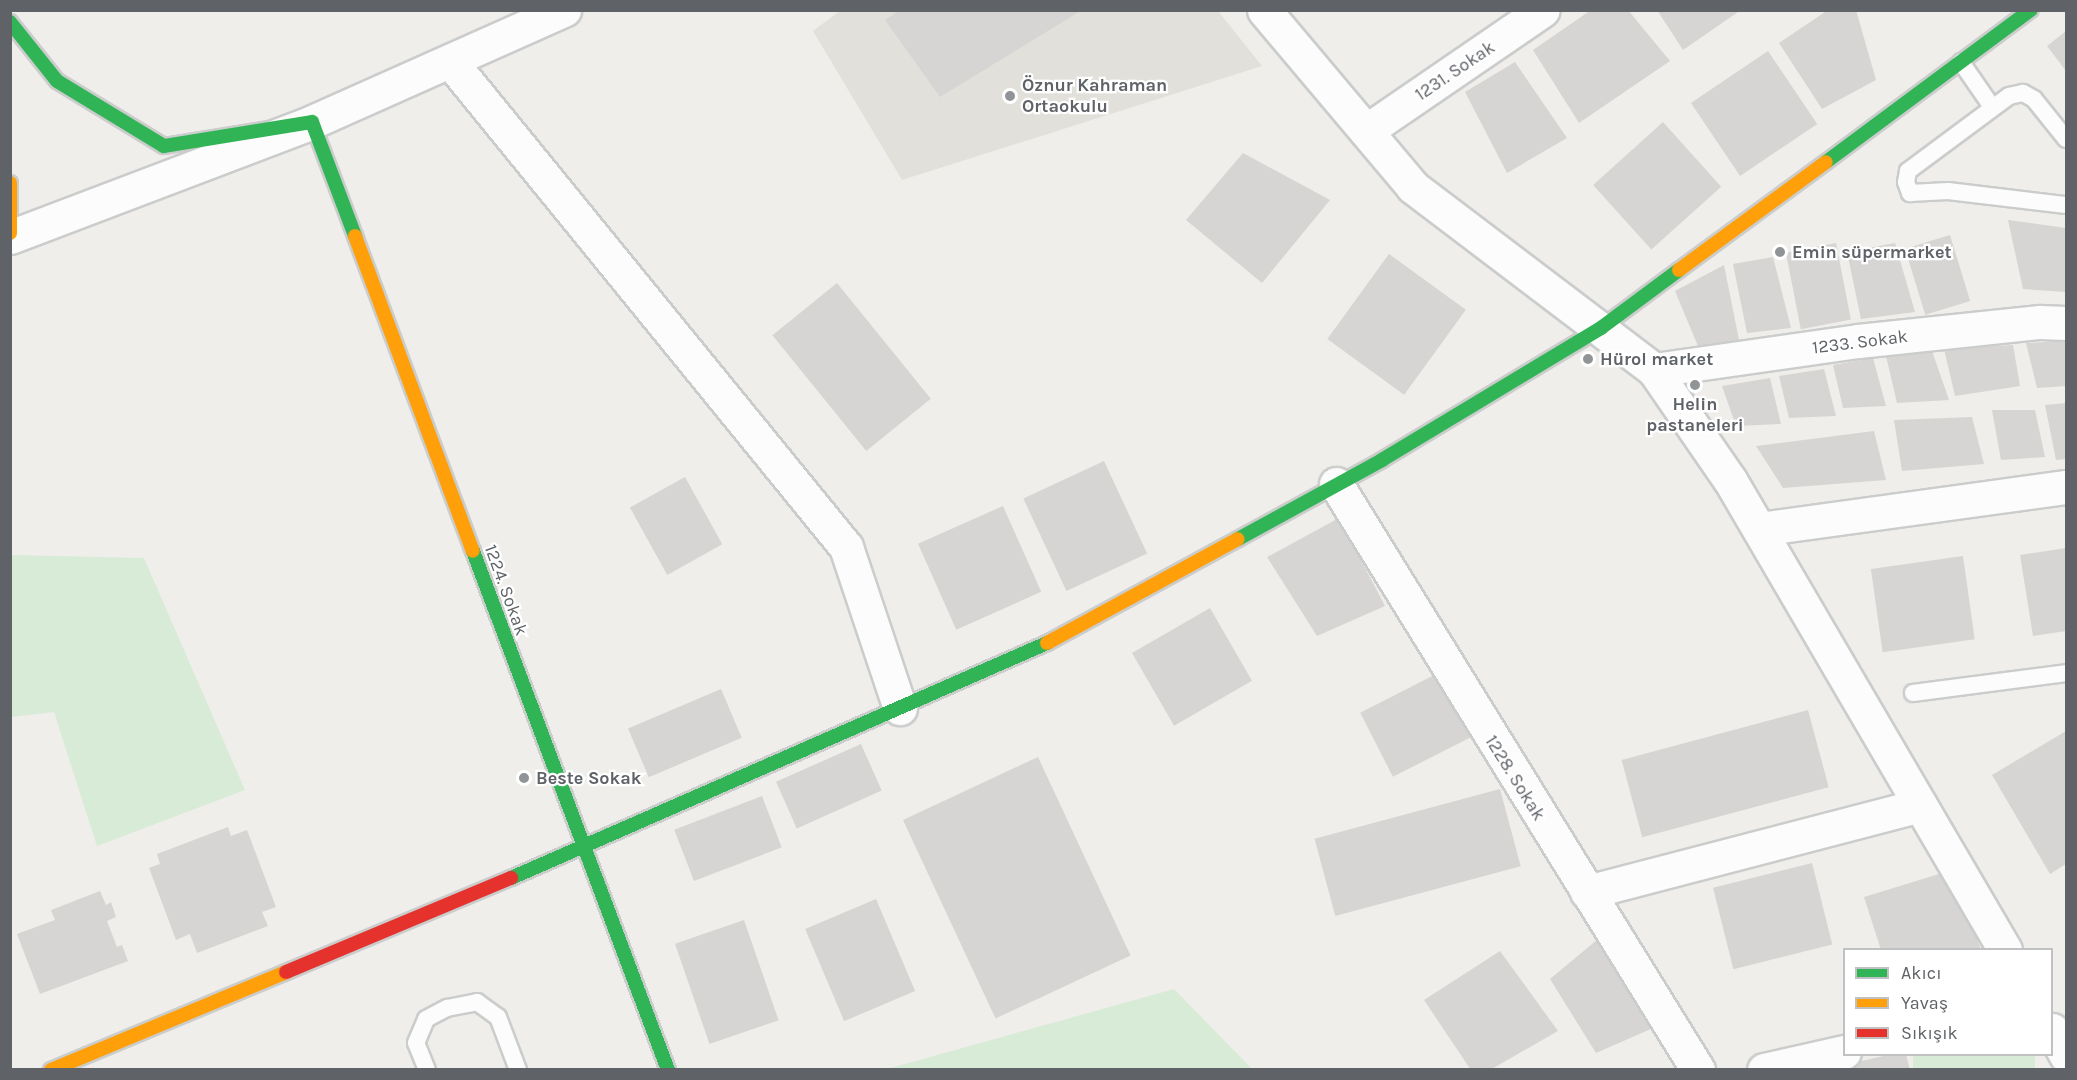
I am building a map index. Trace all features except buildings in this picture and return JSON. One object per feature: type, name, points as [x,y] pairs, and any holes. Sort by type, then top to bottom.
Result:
[{"type":"street","points":[[1263,10],[1413,187],[1654,370],[1730,480],[2004,948]]},
{"type":"street","name":"1231. Sokak","points":[[1366,131],[1543,10]]},
{"type":"street","points":[[51,1070],[583,848],[1061,637],[1336,484],[1601,328],[2031,10]]},
{"type":"street","points":[[10,183],[11,234],[312,122],[559,12]]},
{"type":"street","points":[[10,22],[57,81],[164,146],[312,122]]},
{"type":"street","points":[[450,61],[846,547],[900,708]]},
{"type":"street","name":"1224. Sokak","points":[[312,122],[668,1070]]},
{"type":"street","name":"1233. Sokak","points":[[1654,370],[1858,341],[2040,322],[2067,323]]},
{"type":"street","name":"1228. Sokak","points":[[1336,484],[1698,1070]]},
{"type":"street","points":[[1759,529],[2067,487]]},
{"type":"street","points":[[1587,892],[1920,805]]},
{"type":"street","points":[[2053,1032],[2067,1055]]},
{"type":"street","points":[[1764,1070],[1843,1052]]},
{"type":"lane","points":[[1961,62],[1992,106]]},
{"type":"lane","points":[[2067,139],[2034,99],[2023,93],[1992,106],[1908,171],[1906,182],[1910,193],[1948,191],[2067,205]]},
{"type":"lane","points":[[1913,693],[2067,673]]},
{"type":"lane","points":[[427,1070],[416,1043],[426,1019],[447,1008],[477,1002],[498,1017],[518,1070]]},
{"type":"lane","points":[[99,1049],[105,1070]]},
{"type":"shaded area","name":"Öznur Kahraman Ortaokulu","points":[[841,10],[1218,11],[1262,66],[902,180],[813,31]]},
{"type":"green space","points":[[11,555],[144,558],[245,790],[97,846],[54,712],[11,717]]},
{"type":"green space","points":[[1174,989],[1252,1069],[887,1069]]},
{"type":"green space","points":[[1913,1056],[2035,1056],[2035,1069],[1913,1069]]},
{"type":"traffic: fast","points":[[1826,162],[2031,10]]},
{"type":"traffic: fast","points":[[10,22],[57,81],[164,146],[312,122],[355,236]]},
{"type":"traffic: fast","points":[[1238,539],[1382,460],[1601,328],[1679,270]]},
{"type":"traffic: fast","points":[[473,551],[668,1070]]},
{"type":"traffic: fast","points":[[511,878],[1047,643]]},
{"type":"traffic: slow","points":[[1679,270],[1826,162]]},
{"type":"traffic: slow","points":[[10,183],[10,233]]},
{"type":"traffic: slow","points":[[355,236],[473,551]]},
{"type":"traffic: slow","points":[[1047,643],[1238,539]]},
{"type":"traffic: slow","points":[[51,1070],[286,972]]},
{"type":"traffic: jam","points":[[286,972],[511,878]]},
{"type":"place","name":"Öznur Kahraman Ortaokulu","points":[[1010,96]]},
{"type":"place","name":"Emin süpermarket","points":[[1780,252]]},
{"type":"place","name":"Hürol market","points":[[1588,359]]},
{"type":"place","name":"Helin pastaneleri","points":[[1695,385]]},
{"type":"place","name":"Beste Sokak","points":[[524,778]]}]
